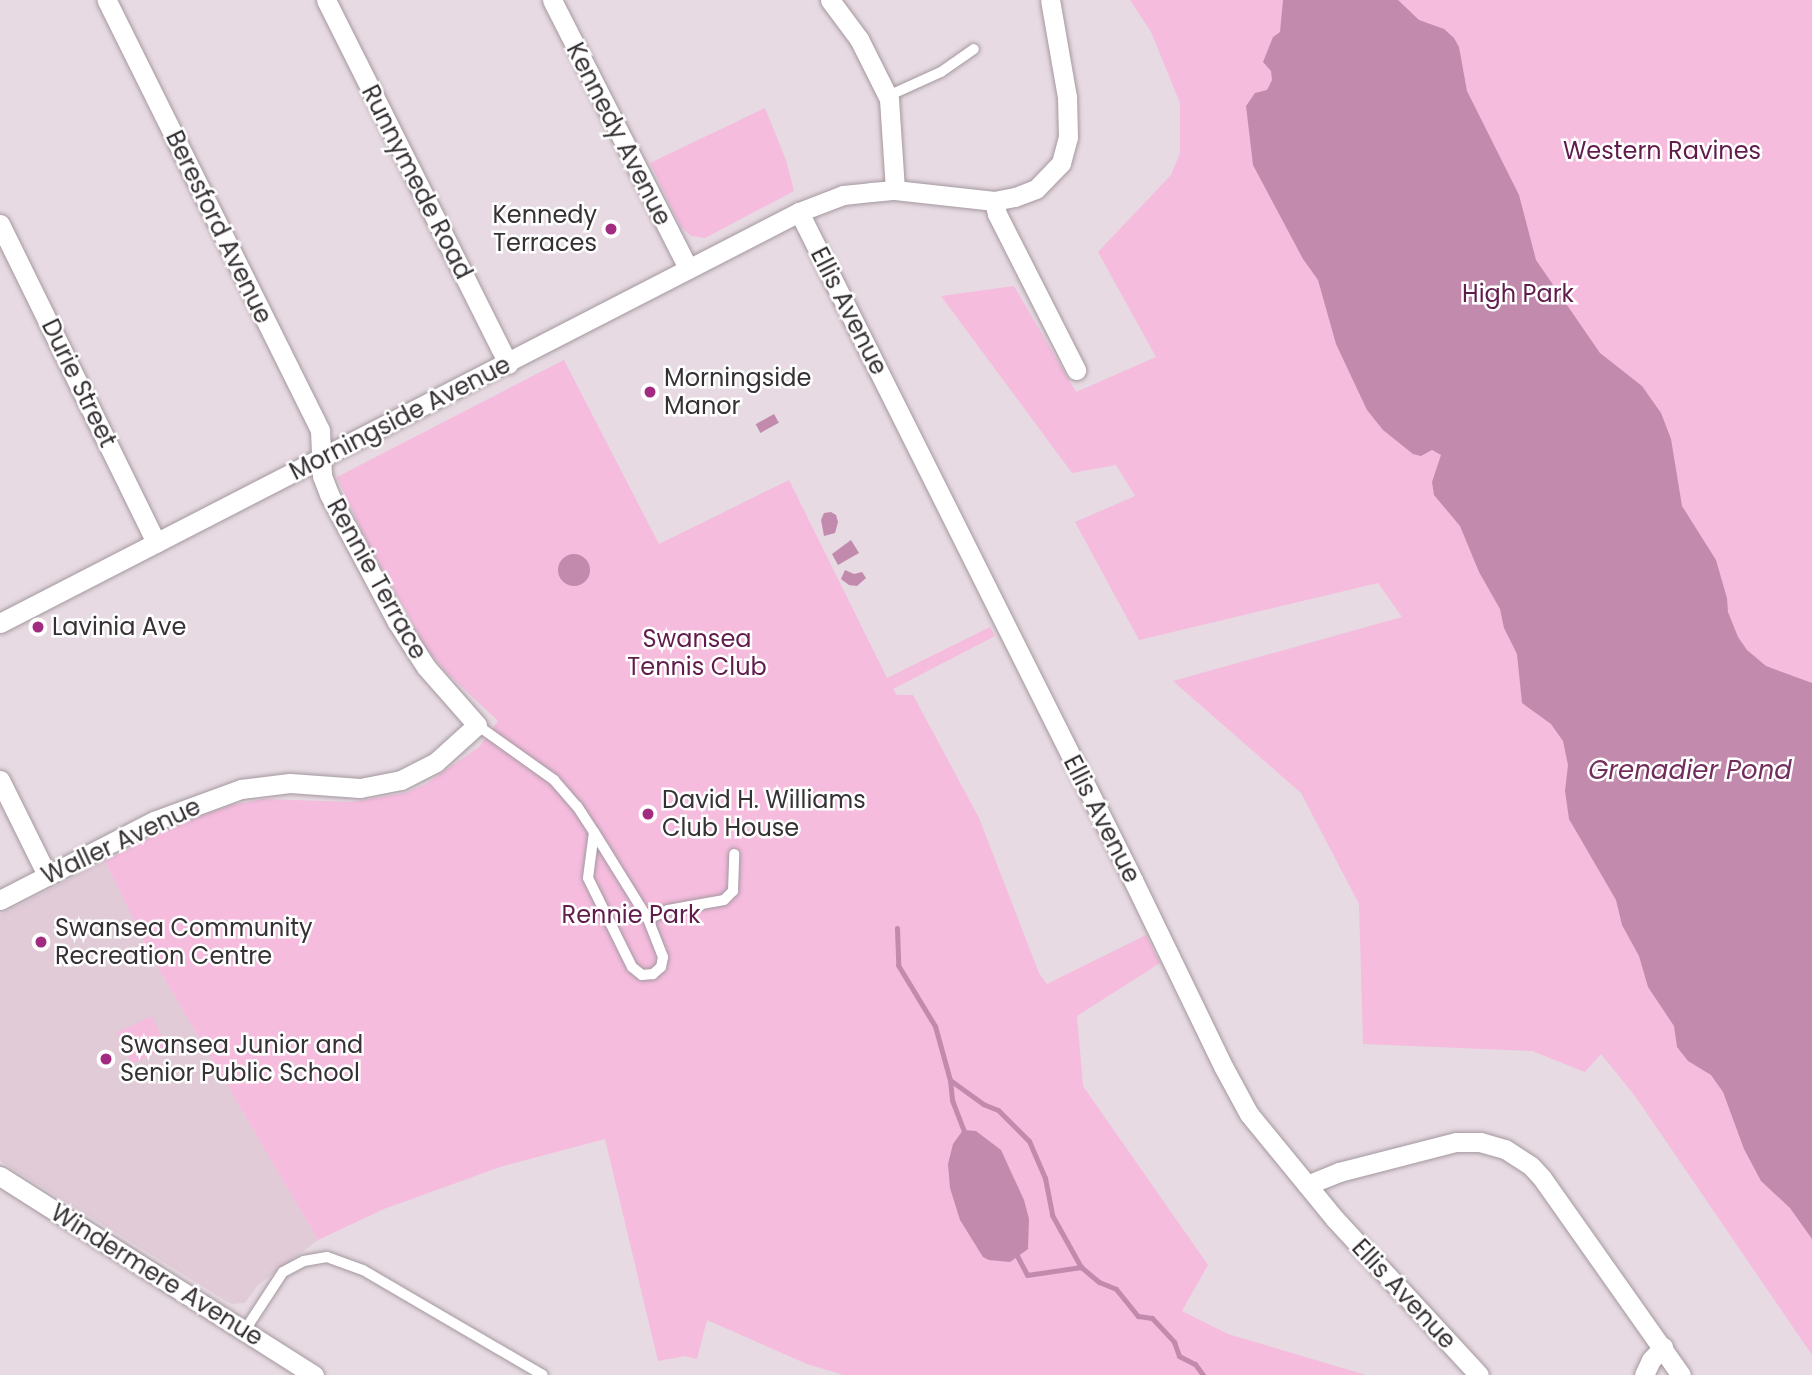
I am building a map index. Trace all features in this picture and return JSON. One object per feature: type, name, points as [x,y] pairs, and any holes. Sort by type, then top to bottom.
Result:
[{"type":"street","name":"Beresford Avenue","points":[[107,0],[320,430],[322,456]]},
{"type":"street","name":"Runnymede Road","points":[[326,0],[508,364]]},
{"type":"street","name":"Kennedy Avenue","points":[[552,0],[688,268]]},
{"type":"street","points":[[830,0],[859,39],[888,96],[895,152],[895,190]]},
{"type":"street","points":[[1049,0],[1068,97],[1066,153],[1055,172],[1036,189],[994,201],[997,214],[1076,370]]},
{"type":"street","name":"Morningside Avenue","points":[[0,623],[799,212],[844,195],[895,190],[994,201]]},
{"type":"street","name":"Ellis Avenue","points":[[799,212],[1127,868],[1223,1068],[1262,1132],[1479,1375]]},
{"type":"street","name":"Durie Street","points":[[0,224],[156,544]]},
{"type":"street","name":"Rennie Terrace","points":[[322,456],[322,475],[329,494],[397,622],[426,667],[477,726]]},
{"type":"street","name":"Waller Avenue","points":[[0,900],[153,821],[241,789],[290,783],[360,788],[401,780],[436,762],[477,726]]},
{"type":"street","points":[[0,780],[47,875]]},
{"type":"street","points":[[1307,1185],[1332,1174],[1456,1142],[1480,1142],[1505,1149],[1542,1178],[1681,1375]]},
{"type":"street","name":"Windermere Avenue","points":[[0,1176],[314,1375]]},
{"type":"street","points":[[1644,1375],[1651,1360],[1663,1347]]},
{"type":"lane","points":[[888,96],[941,72],[974,49]]},
{"type":"lane","points":[[477,726],[554,780],[578,806],[648,919],[663,957],[661,967],[653,974],[642,975],[632,967],[588,878],[594,854],[594,832]]},
{"type":"lane","points":[[648,919],[668,910],[724,900],[733,891],[734,854]]},
{"type":"lane","points":[[245,1330],[283,1272],[304,1261],[327,1257],[363,1270],[543,1375]]},
{"type":"shaded area","name":"Swansea Junior and Senior Public School","points":[[105,861],[151,956],[318,1240],[257,1286],[245,1303],[232,1304],[226,1301],[0,1161],[0,915]]},
{"type":"green space","name":"High Park","points":[[1130,0],[1812,0],[1812,1355],[1635,1096],[1601,1054],[1585,1072],[1532,1051],[1363,1044],[1359,904],[1301,793],[1173,681],[1402,617],[1378,583],[1139,640],[1075,522],[1135,496],[1116,465],[1072,473],[941,296],[1014,286],[1076,392],[1156,357],[1098,252],[1171,175],[1180,153],[1180,103],[1151,32]]},
{"type":"green space","points":[[765,108],[786,160],[794,191],[705,238],[691,236],[681,227],[650,163]]},
{"type":"green space","name":"Rennie Park","points":[[564,360],[659,544],[789,480],[887,678],[990,627],[995,636],[893,689],[897,695],[913,695],[979,818],[1039,973],[1047,984],[1146,935],[1160,963],[1077,1016],[1083,1086],[1208,1265],[1182,1311],[1228,1334],[1366,1375],[844,1375],[807,1364],[707,1320],[697,1359],[685,1356],[658,1361],[605,1139],[500,1167],[384,1209],[318,1240],[151,956],[105,861],[169,828],[228,806],[263,799],[352,802],[405,793],[426,784],[479,747],[498,721],[446,672],[427,649],[364,536],[337,477]]},
{"type":"green space","points":[[152,1016],[167,1048],[131,1064],[117,1032]]},
{"type":"water","name":"Grenadier Pond","points":[[1283,0],[1398,0],[1419,20],[1444,29],[1454,38],[1459,47],[1467,91],[1519,195],[1536,260],[1600,353],[1642,386],[1661,413],[1671,439],[1682,506],[1716,560],[1727,598],[1728,612],[1738,637],[1747,650],[1766,666],[1812,683],[1812,1239],[1790,1208],[1761,1181],[1744,1149],[1723,1092],[1711,1075],[1688,1061],[1677,1047],[1674,1026],[1648,987],[1639,956],[1622,925],[1616,900],[1569,819],[1565,791],[1568,765],[1563,741],[1551,724],[1522,703],[1517,654],[1504,628],[1500,609],[1479,572],[1460,526],[1434,495],[1432,482],[1441,455],[1432,450],[1421,456],[1413,454],[1383,430],[1367,410],[1336,344],[1318,280],[1303,259],[1253,165],[1246,106],[1255,93],[1267,90],[1272,80],[1271,71],[1263,62],[1273,37],[1280,32]]},
{"type":"water","points":[[774,414],[779,423],[760,433],[756,424]]},
{"type":"water","points":[[831,512],[836,515],[838,522],[835,533],[824,536],[821,520],[824,513]]},
{"type":"water","points":[[851,540],[859,553],[838,565],[832,554]]},
{"type":"water","points":[[574,554],[585,559],[590,570],[585,581],[574,586],[563,581],[558,570],[563,559]]},
{"type":"water","points":[[845,570],[854,574],[862,572],[866,578],[857,586],[849,585],[841,579]]},
{"type":"water","points":[[963,1130],[976,1131],[1001,1150],[1024,1200],[1029,1219],[1028,1249],[1010,1262],[983,1257],[960,1220],[950,1188],[948,1164],[953,1144]]},
{"type":"waterway","points":[[897,928],[898,965],[935,1026],[950,1080],[952,1100],[966,1137]]},
{"type":"waterway","points":[[950,1080],[983,1104],[998,1110],[1029,1141],[1045,1178],[1052,1215],[1081,1267],[1099,1282],[1116,1289],[1138,1316],[1152,1318],[1174,1342],[1179,1356],[1195,1364],[1203,1375]]},
{"type":"waterway","points":[[1015,1252],[1027,1275],[1081,1267]]},
{"type":"place","name":"Kennedy Terraces","points":[[611,229]]},
{"type":"place","name":"Morningside Manor","points":[[650,392]]},
{"type":"place","name":"Lavinia Ave","points":[[38,627]]},
{"type":"place","name":"David H. Williams Club House","points":[[648,814]]},
{"type":"place","name":"Swansea Community Recreation Centre","points":[[41,942]]},
{"type":"place","name":"Swansea Junior and Senior Public School","points":[[106,1059]]},
{"type":"park label","name":"Western Ravines","points":[[1662,151]]},
{"type":"park label","name":"Swansea Tennis Club","points":[[697,653]]}]
